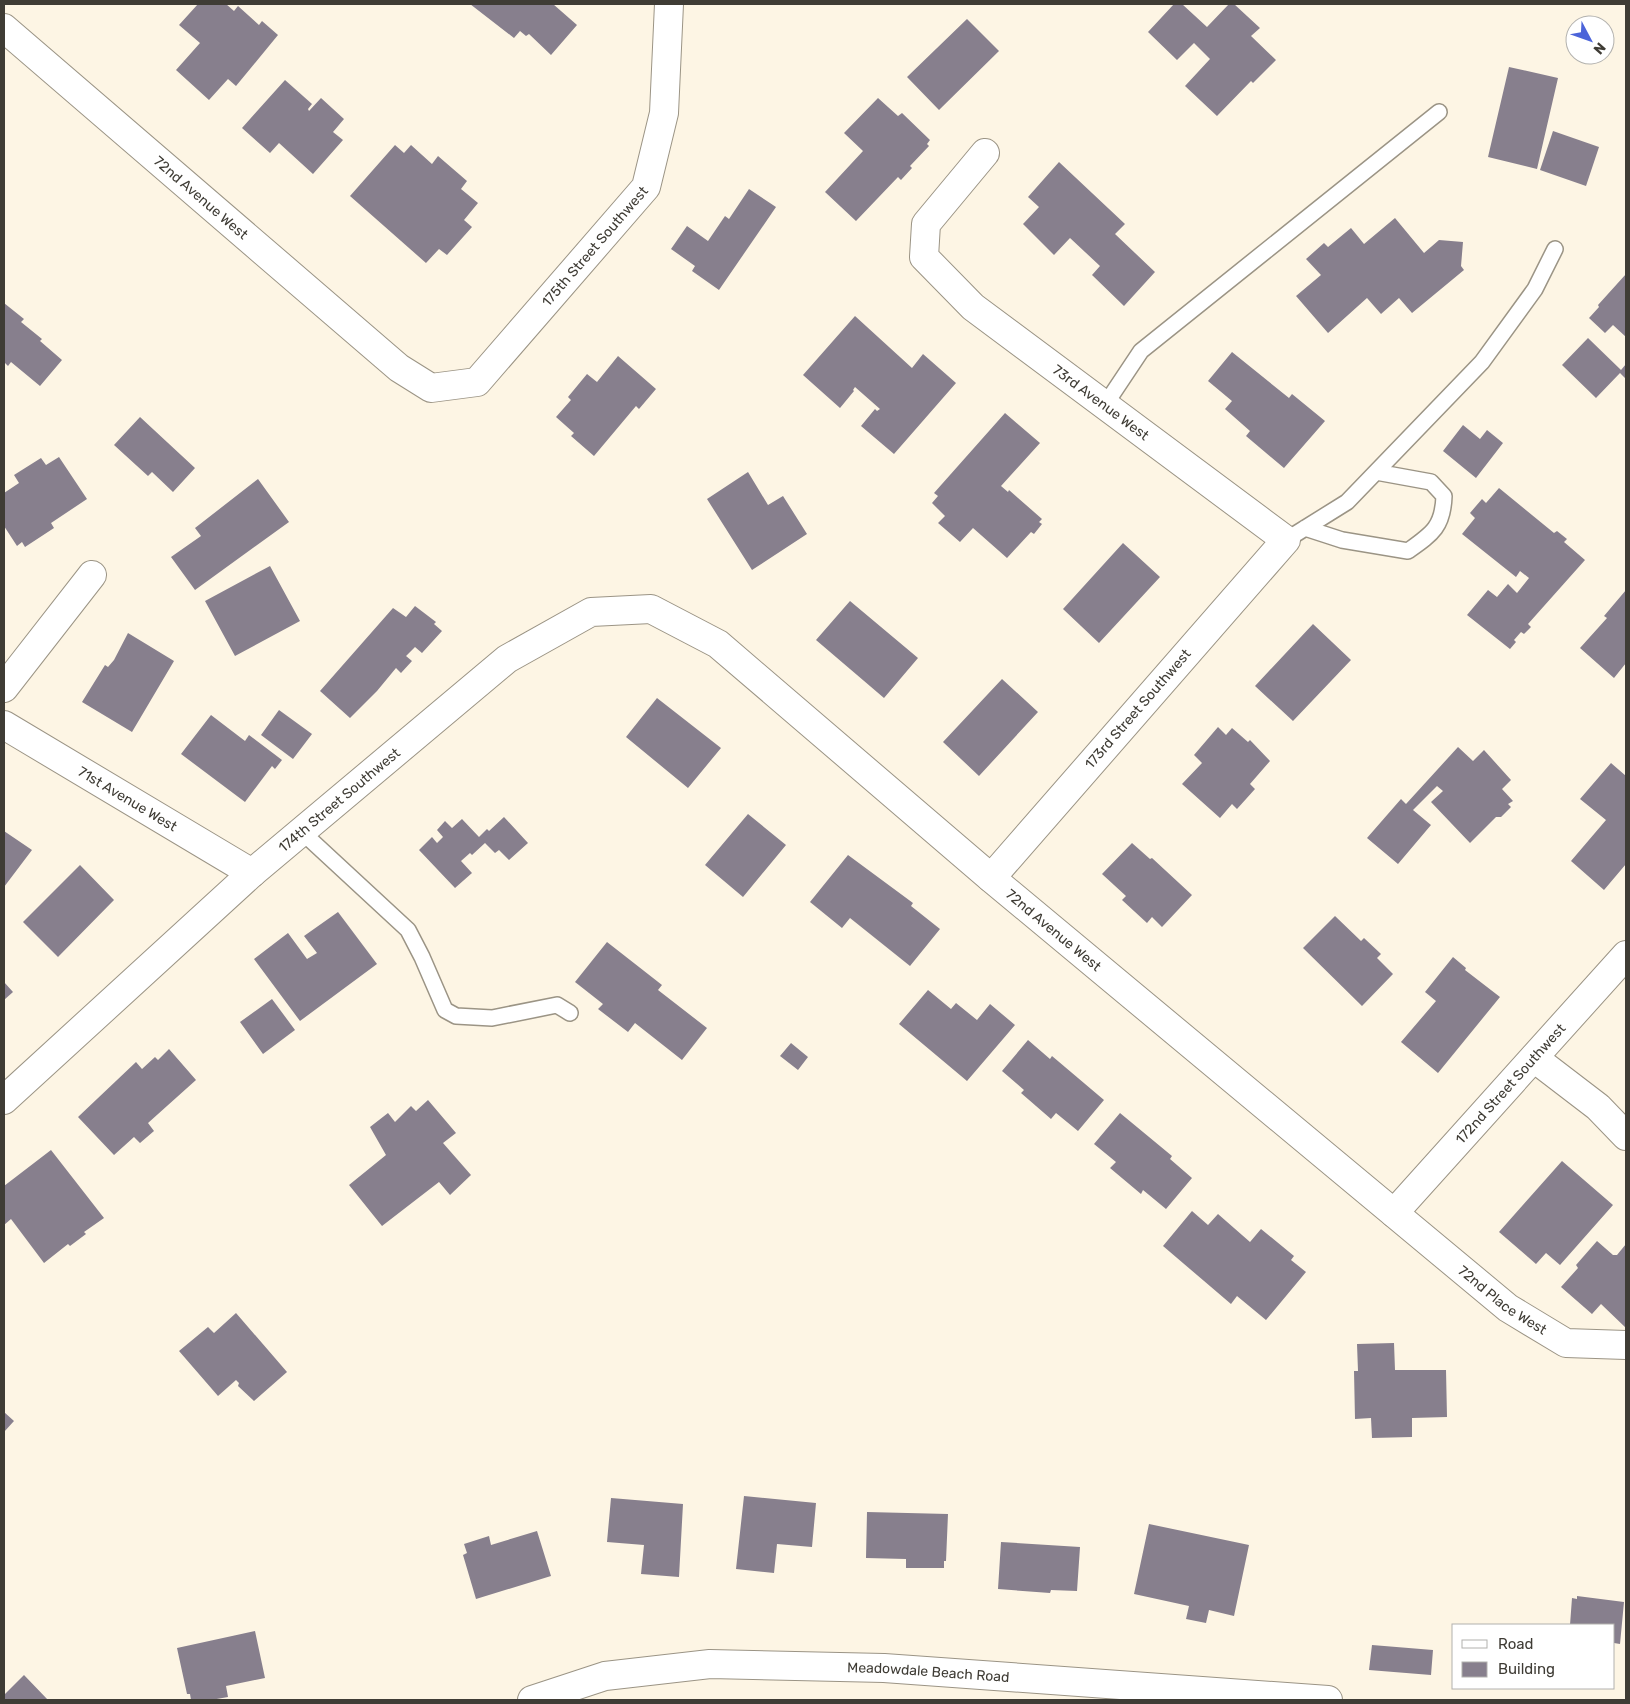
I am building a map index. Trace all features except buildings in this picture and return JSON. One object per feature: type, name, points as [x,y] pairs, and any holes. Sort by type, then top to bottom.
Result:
[{"type":"street","name":"175th Street Southwest","points":[[398,368],[431,388],[477,382],[646,187],[664,113],[669,4]]},
{"type":"street","name":"72nd Avenue West","points":[[4,28],[398,368]]},
{"type":"street","name":"73rd Avenue West","points":[[985,153],[926,224],[924,257],[974,308],[1105,405],[1296,534]]},
{"type":"street","name":"173rd Street Southwest","points":[[991,878],[1296,534]]},
{"type":"street","points":[[4,688],[92,575]]},
{"type":"street","name":"174th Street Southwest","points":[[4,1100],[252,873],[507,659],[591,612],[651,609],[718,644]]},
{"type":"street","name":"72nd Avenue West","points":[[718,644],[991,878],[1394,1213]]},
{"type":"street","name":"71st Avenue West","points":[[4,725],[252,873]]},
{"type":"street","name":"172nd Street Southwest","points":[[1394,1213],[1626,955]]},
{"type":"street","points":[[1534,1058],[1598,1107],[1626,1136]]},
{"type":"street","name":"72nd Place West","points":[[1394,1213],[1508,1308],[1566,1343],[1626,1344]]},
{"type":"street","name":"Meadowdale Beach Road","points":[[532,1700],[605,1676],[710,1664],[884,1668],[1328,1700]]},
{"type":"lane","points":[[1105,405],[1141,352],[1439,112]]},
{"type":"lane","points":[[1296,534],[1347,502],[1482,362],[1535,289],[1554,248]]},
{"type":"lane","points":[[1296,534],[1408,551],[1429,537],[1443,516],[1444,496],[1431,482],[1376,472]]},
{"type":"lane","points":[[301,831],[408,930],[445,1010],[456,1016],[492,1018],[556,1005],[570,1013]]}]
